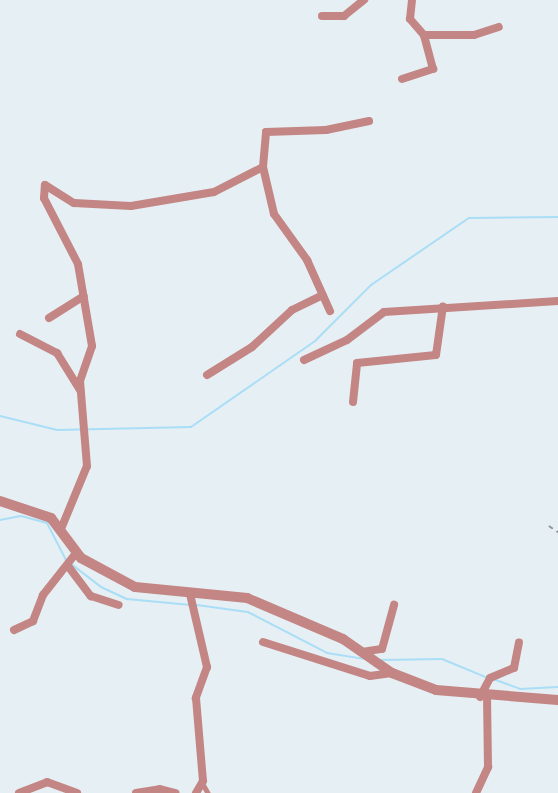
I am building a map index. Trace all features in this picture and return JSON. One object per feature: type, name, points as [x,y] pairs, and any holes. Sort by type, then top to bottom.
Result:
[{"type":"street","points":[[322,16],[349,14],[364,0]]},
{"type":"street","points":[[402,79],[433,69],[424,35],[410,19],[412,0]]},
{"type":"street","points":[[424,35],[474,35],[499,27]]},
{"type":"street","points":[[330,311],[307,260],[278,222],[262,167],[266,132],[326,130],[369,121]]},
{"type":"street","points":[[61,528],[87,466],[81,391],[92,346],[75,254],[44,198],[45,185],[74,203],[131,206],[214,192],[262,167]]},
{"type":"street","points":[[207,375],[252,347],[292,310],[323,295]]},
{"type":"street","points":[[49,318],[84,296]]},
{"type":"street","points":[[304,360],[347,340],[381,314],[443,306],[558,302]]},
{"type":"street","points":[[353,402],[357,363],[436,355],[443,306]]},
{"type":"street","points":[[20,334],[57,353],[81,391]]},
{"type":"street","points":[[0,501],[43,514],[61,528],[76,553],[135,587],[247,598],[362,651],[392,673],[436,690],[484,698],[558,700]]},
{"type":"street","points":[[14,630],[30,625],[43,595],[76,553]]},
{"type":"street","points":[[68,566],[91,596],[119,605]]},
{"type":"street","points":[[190,594],[207,664],[196,698],[203,784],[196,793]]},
{"type":"street","points":[[362,651],[382,649],[394,605]]},
{"type":"street","points":[[263,642],[370,676],[392,673]]},
{"type":"street","points":[[476,793],[488,767],[484,698],[490,678],[514,668],[519,642]]},
{"type":"street","points":[[19,793],[46,782],[77,793]]},
{"type":"street","points":[[136,793],[160,789],[175,793]]},
{"type":"lane","points":[[203,784],[208,793]]},
{"type":"path","points":[[549,526],[558,532]]},
{"type":"waterway","points":[[0,416],[57,430],[191,427],[315,341],[371,285],[469,218],[558,217]]},
{"type":"waterway","points":[[0,520],[21,516],[47,523],[66,560],[101,587],[127,599],[191,605]]},
{"type":"waterway","points":[[197,605],[248,612],[327,653],[363,659]]},
{"type":"waterway","points":[[380,660],[442,659],[488,678]]},
{"type":"waterway","points":[[493,679],[520,689],[558,687]]}]
